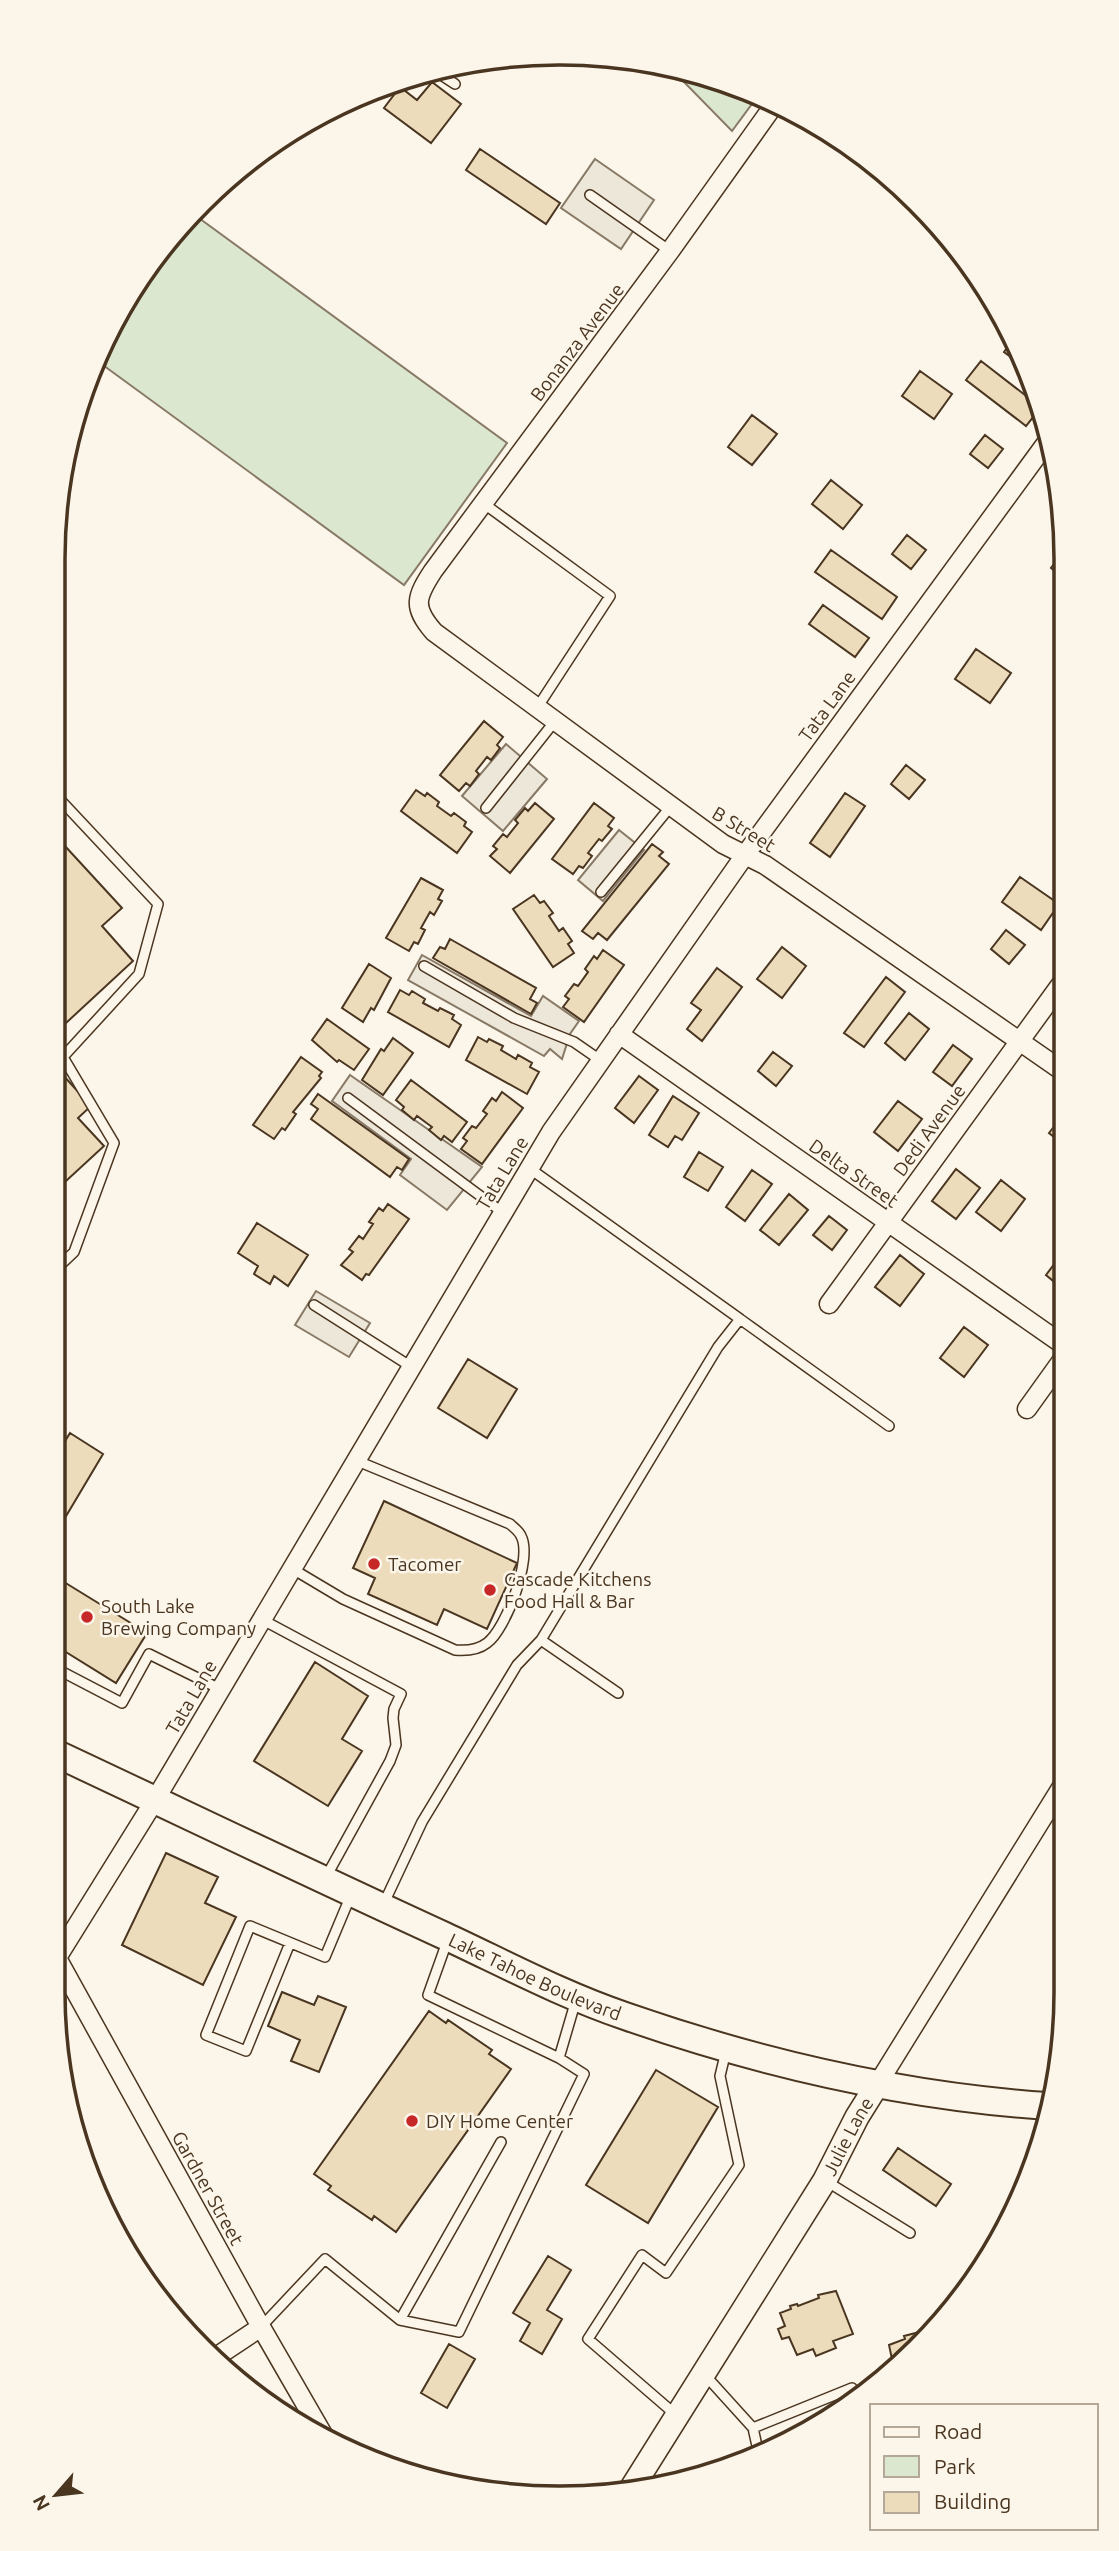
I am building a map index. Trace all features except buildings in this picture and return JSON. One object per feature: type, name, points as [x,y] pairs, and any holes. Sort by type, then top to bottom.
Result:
[{"type":"main road","name":"Lake Tahoe Boulevard","points":[[65,1758],[577,1998],[624,2016],[777,2063],[877,2085],[961,2098],[1041,2105]]},
{"type":"street","name":"Bonanza Avenue","points":[[417,605],[422,588],[433,571],[670,251],[769,112]]},
{"type":"street","name":"Tata Lane","points":[[65,1945],[155,1800],[529,1168],[600,1060],[745,855],[1042,449]]},
{"type":"street","name":"B Street","points":[[417,605],[422,619],[434,632],[723,844],[765,865],[1054,1065]]},
{"type":"street","name":"Dedi Avenue","points":[[829,1304],[1054,993]]},
{"type":"street","name":"Delta Street","points":[[618,1034],[1054,1338]]},
{"type":"street","points":[[1027,1409],[1054,1371]]},
{"type":"street","name":"Julie Lane","points":[[637,2480],[825,2180],[857,2117],[1054,1799]]},
{"type":"street","name":"Gardner Street","points":[[65,1979],[316,2422]]},
{"type":"street","points":[[222,2353],[261,2327]]},
{"type":"lane","points":[[446,78],[455,84]]},
{"type":"lane","points":[[590,195],[670,251]]},
{"type":"lane","points":[[483,503],[610,596],[537,708]]},
{"type":"lane","points":[[486,808],[555,721]]},
{"type":"lane","points":[[65,806],[158,904],[139,974],[65,1056]]},
{"type":"lane","points":[[601,892],[671,806]]},
{"type":"lane","points":[[424,966],[514,1018],[574,1042],[600,1060]]},
{"type":"lane","points":[[65,1059],[114,1143],[74,1252],[65,1260]]},
{"type":"lane","points":[[348,1098],[502,1212]]},
{"type":"lane","points":[[529,1168],[889,1426]]},
{"type":"lane","points":[[314,1305],[410,1366]]},
{"type":"lane","points":[[382,1907],[422,1822],[517,1665],[541,1640],[718,1347],[740,1319]]},
{"type":"lane","points":[[291,1568],[343,1599],[455,1650],[480,1648],[490,1641],[497,1630],[517,1591],[525,1549],[521,1535],[510,1524],[355,1460]]},
{"type":"lane","points":[[261,1619],[401,1694],[394,1709],[396,1745],[390,1762],[324,1880]]},
{"type":"lane","points":[[541,1640],[618,1693]]},
{"type":"lane","points":[[65,1674],[122,1703],[149,1654],[220,1689]]},
{"type":"lane","points":[[290,1943],[246,2051],[206,2035],[250,1926],[325,1957],[351,1893]]},
{"type":"lane","points":[[261,2327],[325,2259],[400,2320],[459,2332],[584,2074],[559,2058],[429,1995],[448,1938]]},
{"type":"lane","points":[[559,2058],[577,1998]]},
{"type":"lane","points":[[676,2416],[588,2339],[642,2255],[666,2273],[738,2165],[720,2076],[727,2049]]},
{"type":"lane","points":[[400,2320],[501,2142]]},
{"type":"lane","points":[[825,2180],[910,2233]]},
{"type":"lane","points":[[703,2373],[753,2428],[757,2445]]},
{"type":"lane","points":[[753,2428],[852,2388]]},
{"type":"green space","points":[[683,81],[719,91],[752,104],[732,131]]},
{"type":"green space","points":[[201,220],[507,443],[404,585],[104,366],[148,285],[167,258]]},
{"type":"shaded area","points":[[595,159],[654,200],[621,249],[561,208]]},
{"type":"shaded area","points":[[506,744],[547,779],[503,831],[462,796]]},
{"type":"shaded area","points":[[619,830],[644,850],[603,901],[578,880]]},
{"type":"shaded area","points":[[422,955],[531,1016],[543,996],[579,1021],[570,1034],[562,1059],[550,1049],[544,1056],[408,980]]},
{"type":"shaded area","points":[[350,1075],[482,1167],[447,1210],[400,1175],[411,1159],[332,1101]]},
{"type":"shaded area","points":[[316,1291],[370,1323],[349,1357],[295,1325]]},
{"type":"place","name":"Tacomer","points":[[374,1564]]},
{"type":"place","name":"Cascade Kitchens Food Hall & Bar","points":[[490,1590]]},
{"type":"place","name":"South Lake Brewing Company","points":[[87,1617]]},
{"type":"place","name":"DIY Home Center","points":[[412,2121]]}]
